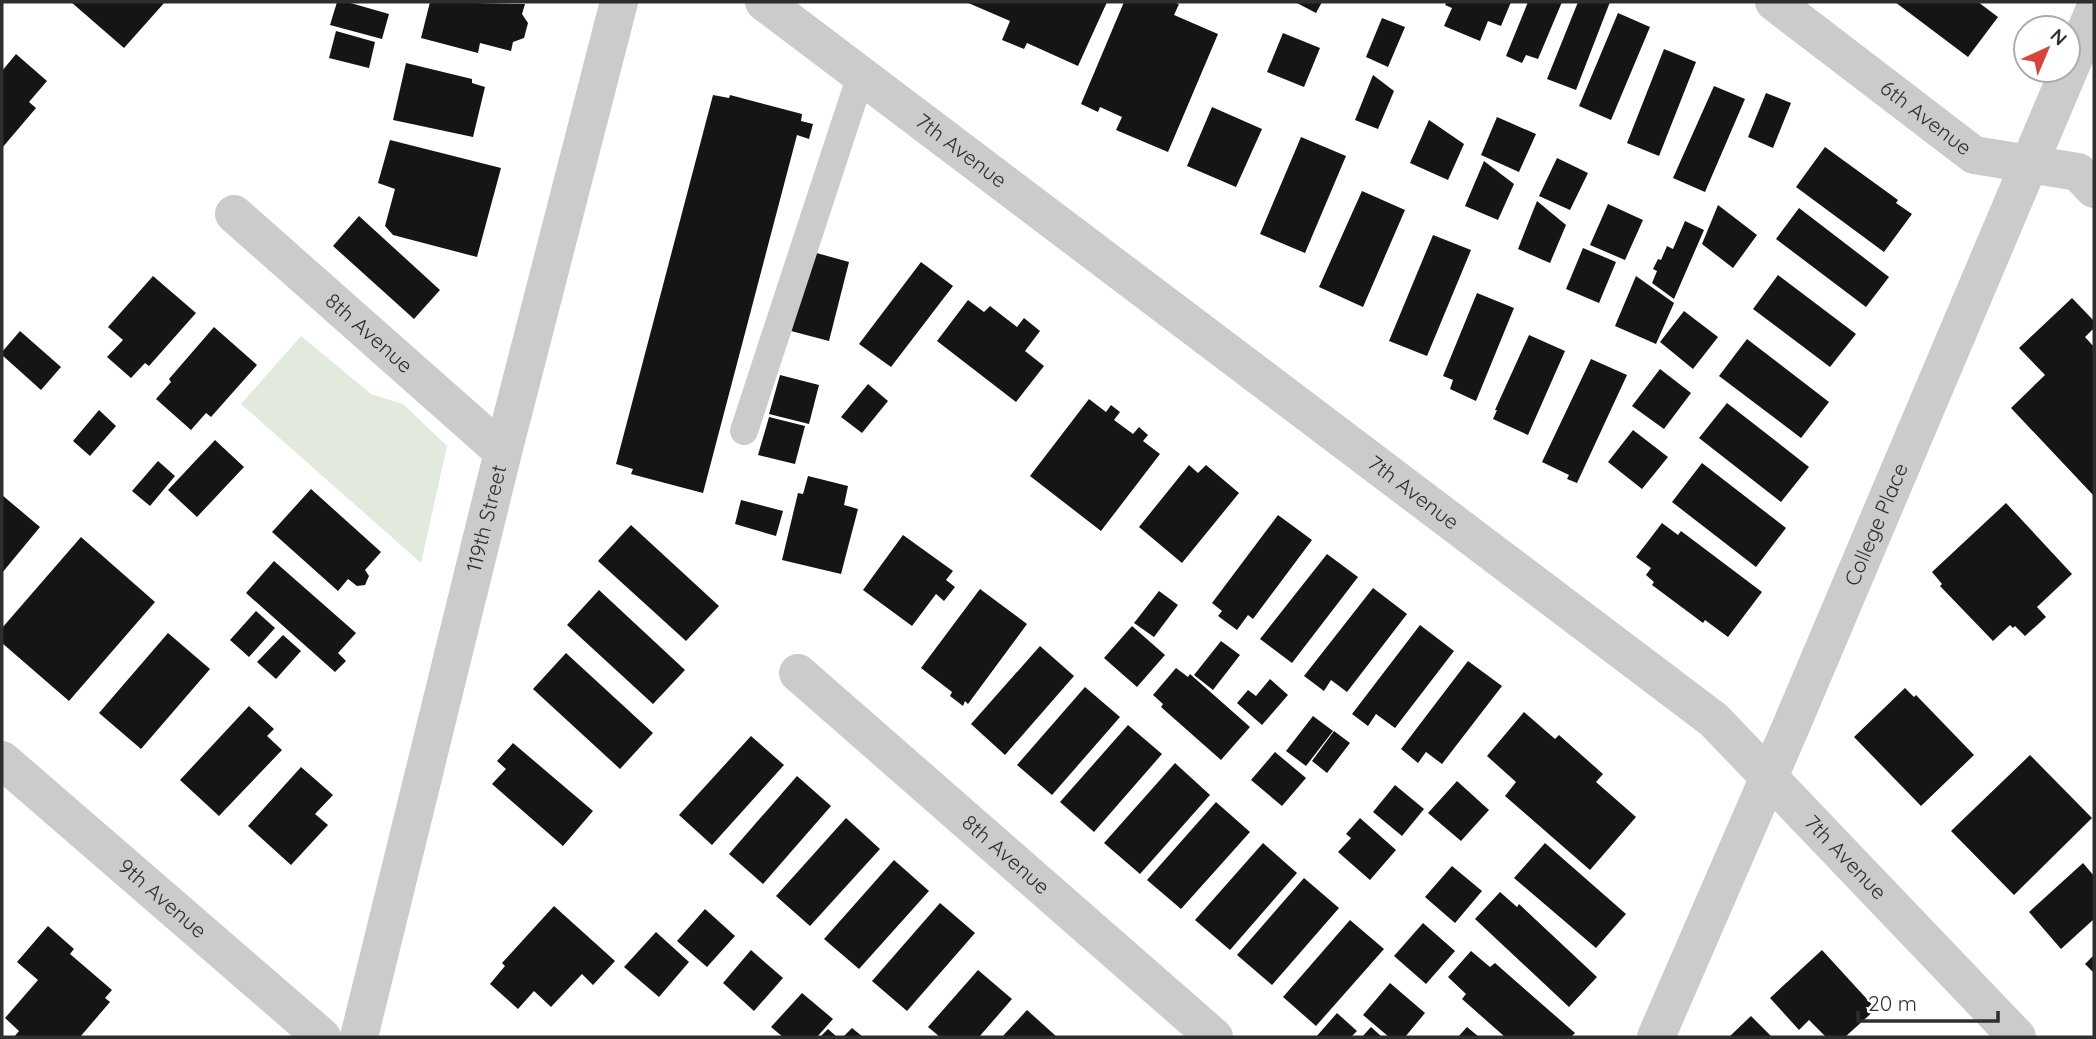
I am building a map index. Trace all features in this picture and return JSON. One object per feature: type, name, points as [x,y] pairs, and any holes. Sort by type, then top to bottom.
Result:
[{"type":"street","name":"119th Street","points":[[359,1037],[503,452],[620,2]]},
{"type":"street","name":"7th Avenue","points":[[764,2],[1714,720],[2017,1037]]},
{"type":"street","name":"6th Avenue","points":[[1774,2],[1974,155],[2078,172],[2094,189]]},
{"type":"street","name":"College Place","points":[[1656,1037],[2094,11]]},
{"type":"street","name":"8th Avenue","points":[[234,214],[503,452]]},
{"type":"street","name":"8th Avenue","points":[[798,673],[1214,1037]]},
{"type":"street","name":"9th Avenue","points":[[2,760],[322,1037]]},
{"type":"lane","points":[[744,431],[861,75]]},
{"type":"shaded area","points":[[301,336],[371,394],[403,404],[447,446],[421,563],[241,404]]},
{"type":"building","points":[[71,2],[165,2],[124,48]]},
{"type":"building","points":[[337,2],[347,2],[389,14],[382,39],[330,25]]},
{"type":"building","points":[[430,2],[525,4],[522,14],[528,23],[524,38],[513,42],[511,51],[480,43],[478,53],[421,38]]},
{"type":"building","points":[[966,2],[1107,2],[1078,66],[1027,43],[1024,49],[1002,40],[1010,21]]},
{"type":"building","points":[[1124,2],[1179,4],[1174,15],[1218,34],[1168,152],[1116,130],[1122,117],[1100,107],[1098,112],[1081,104]]},
{"type":"building","points":[[1295,2],[1322,2],[1316,13]]},
{"type":"building","points":[[1447,2],[1511,2],[1501,26],[1488,21],[1480,41],[1444,26],[1452,8],[1445,5]]},
{"type":"building","points":[[1528,2],[1562,2],[1538,59],[1526,55],[1522,63],[1506,56]]},
{"type":"building","points":[[1578,2],[1610,2],[1576,90],[1547,79]]},
{"type":"building","points":[[1895,2],[1978,2],[1998,17],[1968,57]]},
{"type":"building","points":[[1618,13],[1650,27],[1611,120],[1579,106]]},
{"type":"building","points":[[1382,18],[1405,27],[1388,67],[1366,57]]},
{"type":"building","points":[[336,31],[375,42],[369,68],[329,58]]},
{"type":"building","points":[[1283,33],[1320,48],[1304,87],[1267,72]]},
{"type":"building","points":[[1664,49],[1696,62],[1659,156],[1627,143]]},
{"type":"building","points":[[16,54],[47,81],[29,102],[36,108],[2,148],[2,71]]},
{"type":"building","points":[[406,63],[472,79],[472,83],[485,87],[473,137],[393,120]]},
{"type":"building","points":[[1373,75],[1394,91],[1378,129],[1355,120]]},
{"type":"building","points":[[1714,86],[1745,99],[1705,192],[1673,178]]},
{"type":"building","points":[[1766,93],[1791,103],[1773,148],[1748,137]]},
{"type":"building","points":[[713,95],[729,98],[730,95],[802,114],[801,121],[813,124],[809,139],[797,135],[703,493],[631,474],[633,469],[616,464]]},
{"type":"building","points":[[1212,107],[1262,129],[1236,187],[1187,166]]},
{"type":"building","points":[[1497,117],[1536,134],[1519,172],[1481,155]]},
{"type":"building","points":[[1429,120],[1464,144],[1448,180],[1410,163]]},
{"type":"building","points":[[1301,137],[1346,156],[1305,253],[1260,234]]},
{"type":"building","points":[[390,140],[501,168],[477,257],[393,235],[385,226],[395,189],[378,183]]},
{"type":"building","points":[[1825,147],[1898,200],[1896,203],[1912,214],[1884,252],[1796,187]]},
{"type":"building","points":[[1557,158],[1588,173],[1570,210],[1539,196]]},
{"type":"building","points":[[1484,161],[1514,184],[1498,220],[1465,206]]},
{"type":"building","points":[[1362,191],[1405,210],[1363,307],[1319,287]]},
{"type":"building","points":[[1537,201],[1566,225],[1550,263],[1518,249]]},
{"type":"building","points":[[1608,204],[1643,220],[1625,260],[1590,245]]},
{"type":"building","points":[[1718,205],[1757,235],[1733,268],[1702,244]]},
{"type":"building","points":[[1799,208],[1889,277],[1866,307],[1776,239]]},
{"type":"building","points":[[359,216],[440,290],[414,319],[333,246]]},
{"type":"building","points":[[1685,221],[1704,230],[1674,299],[1652,283],[1657,271],[1653,269],[1658,259],[1661,260],[1667,246],[1673,249]]},
{"type":"building","points":[[1433,235],[1471,250],[1427,356],[1389,341]]},
{"type":"building","points":[[1583,248],[1616,262],[1599,303],[1566,289]]},
{"type":"building","points":[[813,252],[849,262],[829,341],[791,331]]},
{"type":"building","points":[[921,262],[953,286],[891,367],[859,344]]},
{"type":"building","points":[[1778,275],[1856,334],[1830,367],[1753,309]]},
{"type":"building","points":[[153,276],[196,313],[149,366],[145,363],[131,378],[107,357],[123,340],[108,327]]},
{"type":"building","points":[[1636,276],[1674,303],[1656,344],[1615,326]]},
{"type":"building","points":[[1477,293],[1514,308],[1476,401],[1450,389],[1453,380],[1443,376]]},
{"type":"building","points":[[2072,298],[2094,321],[2094,328],[2085,337],[2094,347],[2094,496],[2011,408],[2045,375],[2019,348]]},
{"type":"building","points":[[968,300],[984,312],[990,306],[1017,327],[1024,318],[1040,331],[1025,351],[1044,366],[1016,402],[937,341]]},
{"type":"building","points":[[1684,311],[1718,337],[1693,369],[1660,342]]},
{"type":"building","points":[[214,327],[257,365],[211,417],[206,413],[191,430],[156,399],[171,382],[169,379]]},
{"type":"building","points":[[20,331],[61,367],[41,390],[2,355]]},
{"type":"building","points":[[1529,335],[1565,351],[1528,435],[1493,419]]},
{"type":"building","points":[[1747,339],[1829,402],[1801,438],[1719,376]]},
{"type":"building","points":[[1591,359],[1627,375],[1577,483],[1567,479],[1569,475],[1542,462]]},
{"type":"building","points":[[1660,369],[1691,393],[1664,429],[1632,406]]},
{"type":"building","points":[[780,375],[819,385],[809,424],[769,414]]},
{"type":"building","points":[[868,384],[888,401],[862,433],[841,417]]},
{"type":"building","points":[[1089,399],[1106,412],[1111,405],[1120,412],[1114,420],[1133,434],[1139,427],[1148,435],[1143,441],[1160,454],[1101,531],[1030,476]]},
{"type":"building","points":[[1727,403],[1809,467],[1781,502],[1699,438]]},
{"type":"building","points":[[99,410],[116,426],[90,456],[73,441]]},
{"type":"building","points":[[769,417],[805,426],[795,464],[758,455]]},
{"type":"building","points":[[1633,430],[1668,457],[1642,489],[1608,462]]},
{"type":"building","points":[[215,440],[244,467],[197,517],[168,490]]},
{"type":"building","points":[[158,461],[175,476],[150,506],[132,491]]},
{"type":"building","points":[[1702,463],[1786,528],[1756,567],[1672,502]]},
{"type":"building","points":[[1189,465],[1198,473],[1206,465],[1239,493],[1182,563],[1139,527]]},
{"type":"building","points":[[808,476],[848,486],[844,505],[858,509],[841,574],[782,560],[798,493],[803,494]]},
{"type":"building","points":[[311,489],[381,552],[365,570],[369,576],[365,585],[357,586],[348,579],[338,591],[272,532]]},
{"type":"building","points":[[2,495],[40,527],[2,573]]},
{"type":"building","points":[[741,500],[783,511],[776,536],[735,524]]},
{"type":"building","points":[[2006,503],[2072,574],[2037,607],[2046,617],[2025,636],[2015,626],[2013,628],[2010,625],[1993,641],[1940,586],[1942,584],[1932,572]]},
{"type":"building","points":[[1278,515],[1312,540],[1253,619],[1248,615],[1237,630],[1218,616],[1222,611],[1212,603]]},
{"type":"building","points":[[1662,523],[1678,535],[1681,531],[1762,592],[1728,637],[1705,620],[1703,623],[1652,585],[1654,582],[1646,575],[1651,568],[1636,557]]},
{"type":"building","points":[[631,525],[719,606],[686,641],[598,561]]},
{"type":"building","points":[[903,535],[953,571],[946,580],[955,587],[944,601],[936,594],[912,626],[863,590]]},
{"type":"building","points":[[81,537],[155,602],[69,701],[2,643],[2,628]]},
{"type":"building","points":[[1327,554],[1358,577],[1292,663],[1260,639]]},
{"type":"building","points":[[274,561],[356,633],[338,653],[346,661],[335,672],[246,593]]},
{"type":"building","points":[[1373,588],[1407,614],[1347,692],[1331,680],[1324,691],[1304,676]]},
{"type":"building","points":[[980,589],[1027,624],[968,704],[965,701],[963,706],[950,696],[952,692],[921,668]]},
{"type":"building","points":[[599,590],[685,670],[653,704],[567,625]]},
{"type":"building","points":[[1159,591],[1178,605],[1154,637],[1134,623]]},
{"type":"building","points":[[256,611],[275,628],[249,657],[230,640]]},
{"type":"building","points":[[1420,625],[1454,651],[1395,728],[1376,714],[1368,726],[1352,714]]},
{"type":"building","points":[[1132,626],[1165,655],[1137,687],[1104,658]]},
{"type":"building","points":[[168,633],[210,669],[141,749],[99,713]]},
{"type":"building","points":[[283,635],[301,651],[276,679],[257,662]]},
{"type":"building","points":[[1221,641],[1240,655],[1213,690],[1194,675]]},
{"type":"building","points":[[1040,646],[1074,676],[1005,755],[971,724]]},
{"type":"building","points":[[566,653],[653,733],[620,769],[533,689]]},
{"type":"building","points":[[1468,661],[1502,686],[1442,764],[1426,752],[1418,763],[1401,749]]},
{"type":"building","points":[[1176,668],[1188,677],[1190,674],[1250,727],[1221,760],[1161,707],[1163,704],[1153,695]]},
{"type":"building","points":[[1270,679],[1288,695],[1262,725],[1237,703],[1248,690],[1256,696]]},
{"type":"building","points":[[1085,687],[1120,717],[1052,795],[1017,765]]},
{"type":"building","points":[[1905,688],[1914,697],[1916,695],[1974,755],[1921,806],[1854,737]]},
{"type":"building","points":[[249,706],[274,729],[267,736],[282,750],[219,816],[180,780]]},
{"type":"building","points":[[1524,712],[1555,739],[1559,735],[1603,774],[1596,782],[1636,817],[1590,870],[1505,796],[1516,782],[1487,756]]},
{"type":"building","points":[[1313,716],[1333,731],[1306,766],[1286,751]]},
{"type":"building","points":[[1128,725],[1162,754],[1094,832],[1060,802]]},
{"type":"building","points":[[1334,731],[1350,743],[1327,773],[1312,761]]},
{"type":"building","points":[[751,736],[784,765],[712,845],[679,815]]},
{"type":"building","points":[[513,743],[593,811],[563,846],[492,784],[506,769],[497,761]]},
{"type":"building","points":[[1275,752],[1306,778],[1282,806],[1251,780]]},
{"type":"building","points":[[2030,755],[2092,818],[2014,895],[1951,831]]},
{"type":"building","points":[[1175,763],[1210,795],[1140,874],[1104,843]]},
{"type":"building","points":[[301,767],[333,795],[315,814],[328,825],[291,865],[248,826]]},
{"type":"building","points":[[797,776],[831,806],[763,884],[729,854]]},
{"type":"building","points":[[1457,781],[1489,810],[1461,841],[1428,813]]},
{"type":"building","points":[[1395,785],[1424,809],[1402,836],[1373,812]]},
{"type":"building","points":[[1216,802],[1250,832],[1181,909],[1147,880]]},
{"type":"building","points":[[846,818],[880,849],[810,926],[776,896]]},
{"type":"building","points":[[1360,818],[1396,850],[1370,880],[1338,852],[1351,838],[1346,834]]},
{"type":"building","points":[[1263,843],[1297,873],[1230,950],[1195,920]]},
{"type":"building","points":[[1545,843],[1626,914],[1596,948],[1514,878]]},
{"type":"building","points":[[894,860],[929,891],[859,969],[824,939]]},
{"type":"building","points":[[2083,863],[2094,876],[2094,919],[2061,949],[2029,912]]},
{"type":"building","points":[[1452,866],[1482,891],[1455,923],[1425,897]]},
{"type":"building","points":[[1304,878],[1339,908],[1272,985],[1237,955]]},
{"type":"building","points":[[1500,892],[1517,907],[1519,904],[1597,977],[1569,1007],[1475,919]]},
{"type":"building","points":[[940,903],[975,933],[907,1011],[872,981]]},
{"type":"building","points":[[554,906],[615,961],[593,985],[582,974],[551,1007],[534,991],[518,1009],[490,984],[505,966],[502,963]]},
{"type":"building","points":[[705,909],[735,936],[707,967],[677,941]]},
{"type":"building","points":[[1350,920],[1384,949],[1316,1026],[1283,997]]},
{"type":"building","points":[[1423,923],[1455,951],[1426,984],[1394,956]]},
{"type":"building","points":[[48,926],[74,949],[70,954],[112,990],[105,998],[110,1002],[80,1037],[14,1037],[19,1031],[5,1018],[38,980],[17,962]]},
{"type":"building","points":[[656,932],[689,962],[659,997],[624,967]]},
{"type":"building","points":[[751,950],[783,978],[754,1011],[723,983]]},
{"type":"building","points":[[1822,950],[1876,1009],[1845,1037],[1826,1037],[1809,1020],[1799,1030],[1770,998]]},
{"type":"building","points":[[1471,951],[1490,967],[1495,963],[1575,1033],[1571,1037],[1505,1037],[1462,999],[1466,994],[1448,977]]},
{"type":"building","points":[[2094,955],[2094,973],[2085,964]]},
{"type":"building","points":[[978,970],[1012,999],[979,1037],[940,1037],[928,1027]]},
{"type":"building","points":[[1390,983],[1425,1013],[1405,1037],[1389,1037],[1363,1015]]},
{"type":"building","points":[[802,993],[833,1019],[817,1037],[783,1037],[771,1027]]},
{"type":"building","points":[[1027,1010],[1057,1037],[1002,1037]]},
{"type":"building","points":[[1337,1013],[1357,1031],[1351,1037],[1316,1037]]},
{"type":"building","points":[[1751,1016],[1772,1037],[1729,1037]]},
{"type":"building","points":[[1371,1027],[1382,1037],[1362,1037]]},
{"type":"building","points":[[1467,1027],[1479,1037],[1458,1037]]},
{"type":"building","points":[[852,1028],[863,1037],[843,1037]]},
{"type":"building","points":[[828,1029],[837,1037],[820,1037]]}]
